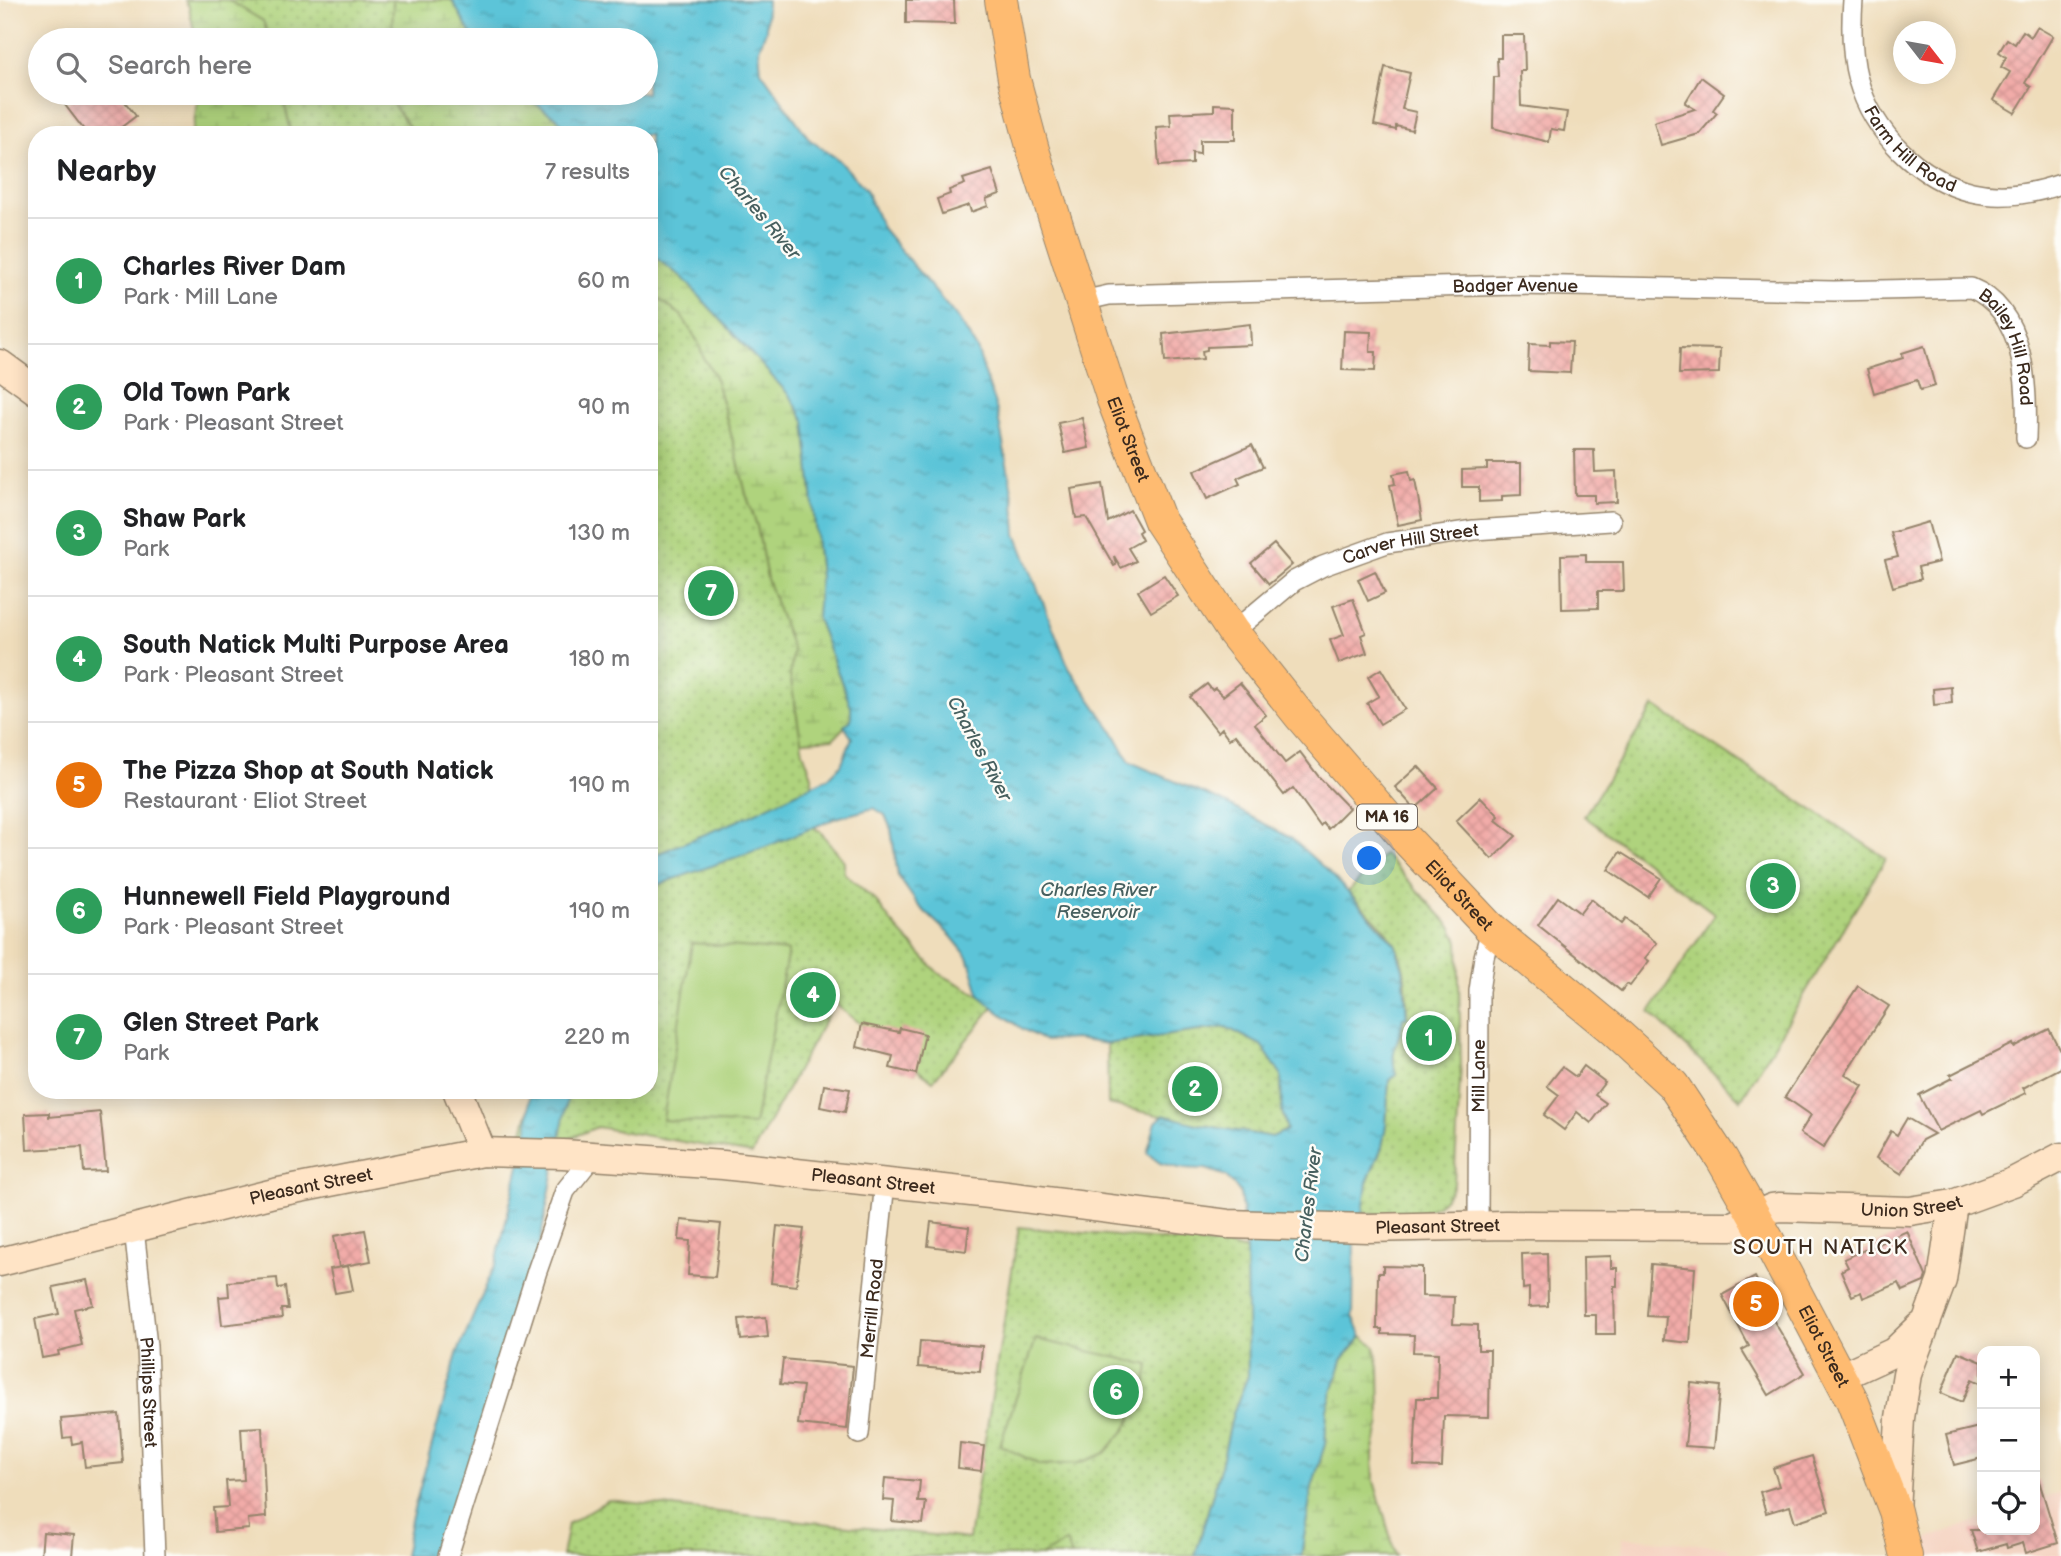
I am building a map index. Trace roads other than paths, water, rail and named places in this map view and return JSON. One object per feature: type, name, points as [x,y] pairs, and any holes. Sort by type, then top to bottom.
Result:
[{"type":"main road","name":"Eliot Street","points":[[1001,0],[1006,42],[1022,114],[1113,400],[1160,521],[1233,632],[1300,716],[1407,840],[1491,929],[1612,1028],[1673,1085],[1722,1159],[1755,1217],[1852,1400],[1895,1511],[1906,1556]]},
{"type":"main road","points":[[0,364],[28,384]]},
{"type":"main road","points":[[461,1099],[482,1152]]},
{"type":"main road","name":"Pleasant Street","points":[[0,1262],[285,1191],[482,1152],[563,1154],[723,1165],[999,1195],[1228,1224],[1368,1228],[1478,1225],[1732,1226],[1755,1217]]},
{"type":"main road","name":"Union Street","points":[[1755,1217],[1780,1207],[1910,1211],[1953,1204],[2012,1182],[2061,1157]]},
{"type":"main road","points":[[1895,1511],[1900,1418],[1907,1374],[1942,1280],[1953,1204]]},
{"type":"main road","points":[[1840,1377],[1894,1352],[1916,1332],[1928,1316]]},
{"type":"street","name":"Farm Hill Road","points":[[1853,0],[1852,37],[1858,80],[1875,119],[1887,138],[1906,156],[1948,184],[1971,192],[2017,195],[2061,184]]},
{"type":"street","name":"Badger Avenue","points":[[1082,301],[1109,295],[1517,285],[1834,292],[1949,287]]},
{"type":"street","name":"Bailey Hill Road","points":[[1949,287],[1971,288],[1983,293],[2008,320],[2019,355],[2026,397],[2026,438]]},
{"type":"street","name":"Carver Hill Street","points":[[1233,632],[1294,581],[1324,566],[1387,543],[1474,530],[1611,521]]},
{"type":"street","name":"Mill Lane","points":[[1478,1225],[1479,991],[1491,929]]},
{"type":"street","points":[[448,1556],[537,1271],[565,1191],[592,1157]]},
{"type":"street","name":"Merrill Road","points":[[859,1434],[884,1182]]},
{"type":"street","name":"Phillips Street","points":[[134,1229],[147,1346],[155,1556]]},
{"type":"water","name":"Charles River Reservoir","points":[[452,0],[767,0],[766,30],[759,49],[761,71],[810,140],[839,160],[866,190],[882,228],[959,320],[977,349],[997,411],[1014,501],[1016,534],[1069,668],[1114,733],[1130,762],[1223,802],[1291,838],[1333,876],[1395,944],[1403,969],[1407,1018],[1403,1018],[1394,1051],[1396,1075],[1389,1080],[1382,1147],[1367,1182],[1363,1213],[1354,1244],[1353,1316],[1362,1336],[1342,1360],[1327,1409],[1325,1444],[1312,1487],[1301,1556],[1195,1556],[1233,1413],[1248,1376],[1246,1250],[1240,1192],[1226,1176],[1206,1169],[1179,1168],[1160,1163],[1147,1153],[1156,1122],[1164,1115],[1197,1124],[1272,1137],[1287,1130],[1282,1111],[1281,1074],[1261,1045],[1226,1027],[1107,1044],[1075,1039],[1045,1041],[1024,1030],[980,996],[968,957],[951,936],[919,906],[898,876],[891,829],[885,815],[874,808],[836,818],[768,846],[658,885],[658,853],[737,821],[828,778],[841,765],[852,738],[844,726],[851,720],[851,707],[817,618],[820,577],[805,421],[791,397],[682,277],[658,260],[658,126],[563,126],[557,118],[538,105],[658,105],[658,28],[467,28]]},
{"type":"water","points":[[530,1099],[567,1099],[538,1253],[440,1556],[404,1556],[411,1520],[457,1354],[496,1263],[528,1128]]},
{"type":"place","name":"Glen Street Park","points":[[711,593]]},
{"type":"place","name":"Shaw Park","points":[[1773,886]]},
{"type":"place","name":"South Natick Multi Purpose Area","points":[[813,995]]},
{"type":"place","name":"Charles River Dam","points":[[1429,1038]]},
{"type":"place","name":"Old Town Park","points":[[1195,1089]]},
{"type":"place","name":"The Pizza Shop at South Natick","points":[[1756,1304]]},
{"type":"place","name":"Hunnewell Field Playground","points":[[1116,1392]]},
{"type":"district","name":"SOUTH NATICK","points":[[1821,1247]]},
{"type":"water label","name":"Charles River","points":[[759,213]]},
{"type":"water label","name":"Charles River","points":[[979,749]]},
{"type":"water label","name":"Charles River","points":[[1309,1205]]}]
